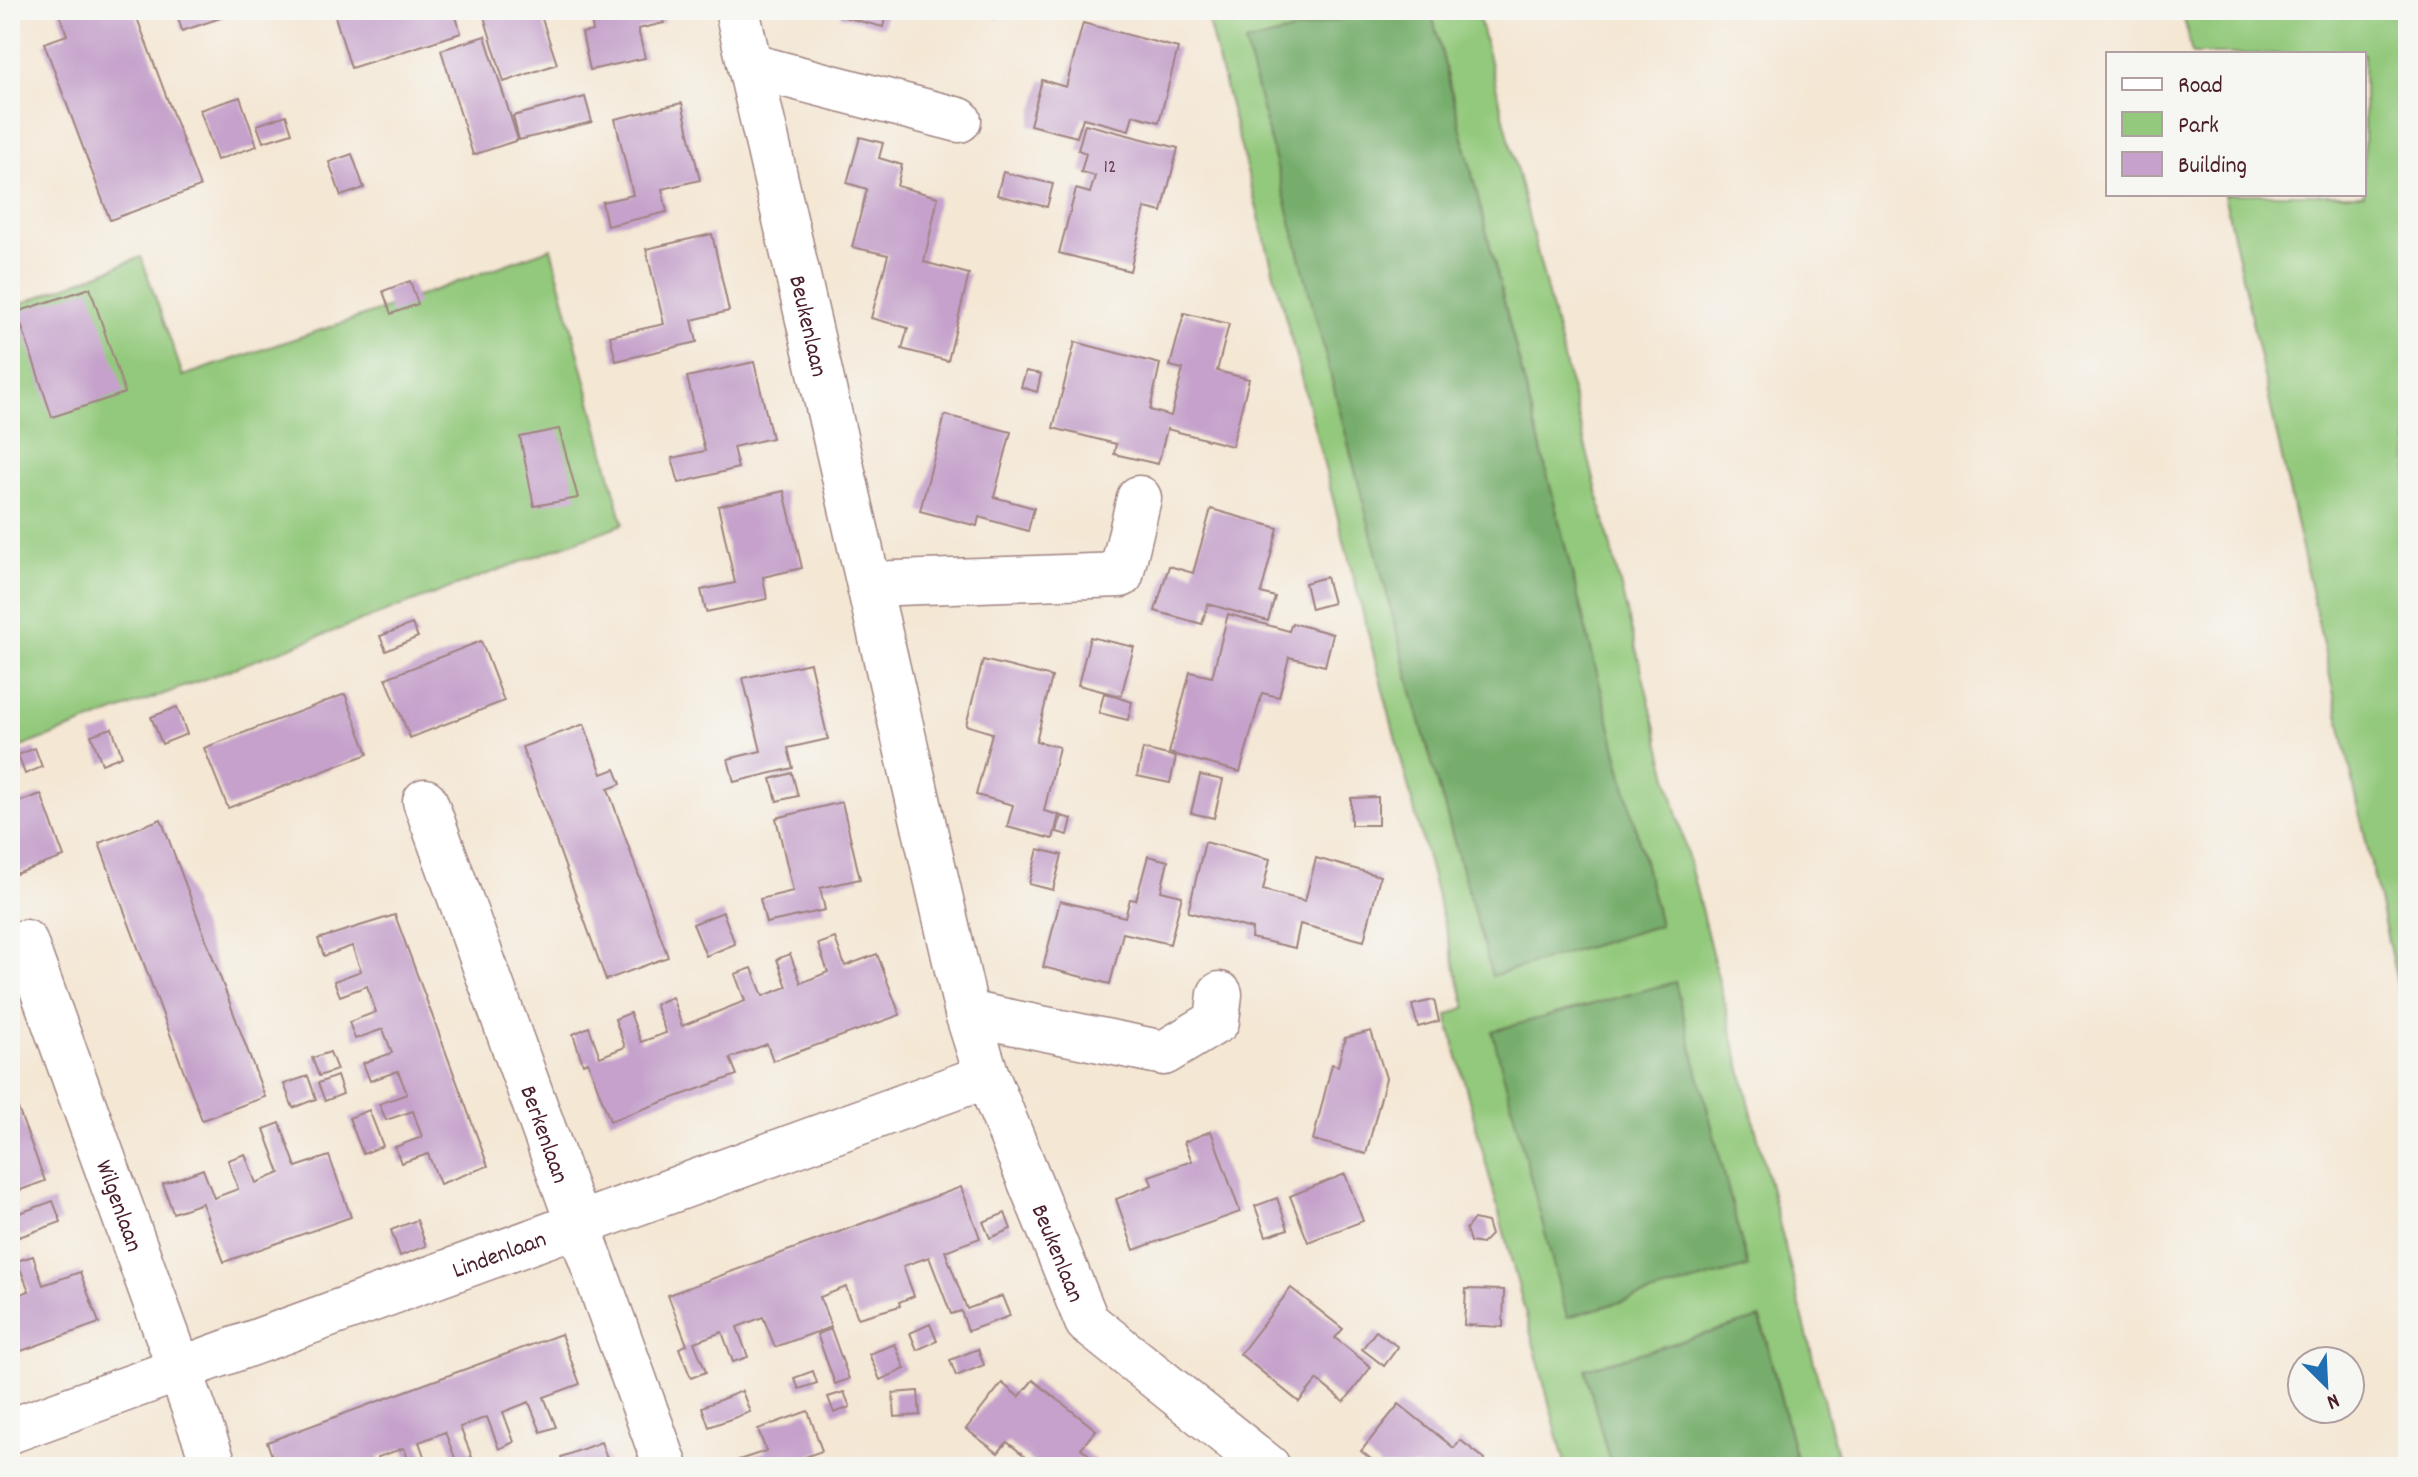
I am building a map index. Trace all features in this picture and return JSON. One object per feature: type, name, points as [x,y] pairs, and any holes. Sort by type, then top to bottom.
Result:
[{"type":"street","name":"Beukenlaan","points":[[737,10],[967,1013],[987,1076],[1087,1322],[1268,1467]]},
{"type":"street","points":[[751,66],[959,120]]},
{"type":"street","points":[[869,584],[1121,575],[1139,498]]},
{"type":"street","name":"Berkenlaan","points":[[425,801],[666,1467]]},
{"type":"street","name":"Wilgenlaan","points":[[25,942],[215,1467]]},
{"type":"street","points":[[967,1013],[1164,1053],[1217,1021],[1220,994]]},
{"type":"street","name":"Lindenlaan","points":[[10,1431],[578,1222],[987,1076]]},
{"type":"green space","points":[[1205,10],[1377,10],[1246,43],[1415,703],[1492,975],[1660,925],[1431,10],[1477,10],[1840,1467],[1798,1467],[1761,1319],[1585,1369],[1611,1467],[1566,1467],[1447,1016],[1466,1007]]},
{"type":"green space","points":[[1377,10],[1431,10],[1660,925],[1492,976],[1415,703],[1245,43]]},
{"type":"green space","points":[[2182,10],[2408,10],[2408,1032],[2224,196],[2366,196],[2366,52],[2192,52]]},
{"type":"green space","points":[[551,248],[623,524],[10,751],[10,308],[141,257],[183,376],[375,312]]},
{"type":"green space","points":[[1675,982],[1748,1267],[1567,1317],[1492,1031]]},
{"type":"green space","points":[[1760,1318],[1798,1467],[1611,1467],[1585,1369]]},
{"type":"building","points":[[58,10],[134,10],[200,187],[110,220],[44,43],[67,35]]},
{"type":"building","points":[[176,10],[231,10],[232,14],[182,31]]},
{"type":"building","points":[[333,10],[454,10],[461,33],[351,68]]},
{"type":"building","points":[[482,10],[539,10],[557,64],[504,82]]},
{"type":"building","points":[[589,10],[661,10],[664,23],[638,29],[645,58],[590,70],[582,33],[593,31]]},
{"type":"building","points":[[842,10],[887,10],[883,27],[840,16]]},
{"type":"building","points":[[969,10],[1002,10],[999,19]]},
{"type":"building","points":[[1083,23],[1178,48],[1159,122],[1133,115],[1129,130],[1083,118],[1077,137],[1030,125],[1042,80],[1066,87]]},
{"type":"building","points":[[485,36],[518,140],[473,155],[441,50]]},
{"type":"building","points":[[240,97],[257,146],[217,160],[200,110]]},
{"type":"building","points":[[585,97],[592,122],[519,140],[513,116]]},
{"type":"building","points":[[682,103],[700,180],[662,189],[667,212],[607,226],[602,202],[633,195],[615,119]]},
{"type":"building","points":[[286,115],[292,133],[263,142],[257,125]]},
{"type":"building","points":[[1085,124],[1178,148],[1162,212],[1145,208],[1130,271],[1059,253],[1076,189],[1090,193],[1095,176],[1081,172],[1086,153],[1078,150]]},
{"type":"building","points":[[860,137],[883,143],[879,158],[902,165],[897,186],[938,197],[924,262],[969,274],[948,361],[902,349],[908,328],[871,318],[888,255],[852,247],[867,189],[847,183]]},
{"type":"building","points":[[352,154],[364,188],[341,196],[329,162]]},
{"type":"building","points":[[1003,172],[1053,184],[1047,207],[997,195]]},
{"type":"building","points":[[712,234],[729,311],[692,320],[697,342],[616,361],[610,336],[664,324],[646,249]]},
{"type":"building","points":[[410,281],[418,304],[391,314],[383,291]]},
{"type":"building","points":[[90,288],[125,393],[52,417],[17,312]]},
{"type":"building","points":[[1184,313],[1229,324],[1217,371],[1249,379],[1232,446],[1167,429],[1158,464],[1114,454],[1116,444],[1053,428],[1075,342],[1160,364],[1150,410],[1171,416],[1183,369],[1170,366]]},
{"type":"building","points":[[754,362],[772,438],[733,447],[738,468],[679,483],[672,458],[705,451],[687,377]]},
{"type":"building","points":[[1026,371],[1041,374],[1037,392],[1021,387]]},
{"type":"building","points":[[945,415],[1011,432],[994,497],[1034,508],[1028,531],[979,517],[977,526],[920,511]]},
{"type":"building","points":[[559,429],[578,498],[534,506],[520,437]]},
{"type":"building","points":[[784,491],[802,568],[763,577],[767,599],[706,612],[701,590],[735,583],[718,506]]},
{"type":"building","points":[[1211,509],[1278,528],[1261,593],[1275,597],[1268,621],[1208,604],[1202,624],[1155,611],[1169,566],[1193,573]]},
{"type":"building","points":[[1326,577],[1333,603],[1311,609],[1305,583]]},
{"type":"building","points":[[1228,614],[1289,631],[1292,623],[1333,634],[1325,666],[1289,657],[1279,697],[1262,693],[1240,772],[1169,753],[1190,672],[1212,677]]},
{"type":"building","points":[[412,624],[418,637],[386,651],[380,636]]},
{"type":"building","points":[[1090,637],[1134,647],[1121,696],[1078,685]]},
{"type":"building","points":[[481,641],[504,701],[410,738],[386,678]]},
{"type":"building","points":[[983,660],[1052,677],[1036,741],[1059,747],[1044,811],[1059,815],[1053,839],[1007,827],[1013,805],[976,795],[992,733],[966,725]]},
{"type":"building","points":[[810,663],[828,739],[788,748],[793,768],[734,782],[728,759],[761,751],[743,678]]},
{"type":"building","points":[[1104,693],[1132,702],[1128,720],[1099,713]]},
{"type":"building","points":[[345,694],[368,754],[228,808],[204,748]]},
{"type":"building","points":[[177,707],[187,734],[162,744],[151,717]]},
{"type":"building","points":[[584,724],[602,774],[615,769],[621,784],[608,789],[668,957],[606,980],[522,747]]},
{"type":"building","points":[[112,728],[122,756],[102,764],[91,735]]},
{"type":"building","points":[[35,748],[42,767],[25,774],[18,755]]},
{"type":"building","points":[[1143,749],[1176,757],[1170,783],[1137,776]]},
{"type":"building","points":[[792,773],[798,796],[777,801],[771,779]]},
{"type":"building","points":[[1200,775],[1223,780],[1214,818],[1191,813]]},
{"type":"building","points":[[41,794],[64,857],[10,876],[10,805]]},
{"type":"building","points":[[1378,797],[1378,825],[1351,825],[1351,798]]},
{"type":"building","points":[[842,802],[860,879],[820,888],[825,910],[766,923],[760,899],[793,891],[776,818]]},
{"type":"building","points":[[1061,816],[1072,819],[1068,835],[1057,832]]},
{"type":"building","points":[[161,819],[265,1097],[202,1120],[99,843]]},
{"type":"building","points":[[1205,842],[1270,859],[1263,890],[1305,901],[1316,858],[1380,876],[1364,941],[1300,924],[1295,948],[1251,938],[1252,929],[1188,912]]},
{"type":"building","points":[[1038,849],[1062,855],[1053,890],[1029,884]]},
{"type":"building","points":[[1148,856],[1168,861],[1161,891],[1182,896],[1170,944],[1123,933],[1110,984],[1043,967],[1060,901],[1125,917],[1130,899],[1136,900]]},
{"type":"building","points":[[723,912],[735,944],[706,956],[693,924]]},
{"type":"building","points":[[395,915],[488,1166],[440,1184],[428,1154],[401,1163],[395,1147],[422,1137],[413,1111],[386,1120],[379,1104],[407,1094],[398,1071],[370,1081],[363,1063],[392,1053],[383,1029],[355,1039],[349,1022],[376,1012],[367,986],[340,996],[334,981],[361,971],[352,946],[324,956],[318,939]]},
{"type":"building","points":[[835,938],[845,966],[877,954],[900,1015],[773,1061],[767,1044],[730,1058],[737,1075],[610,1121],[588,1062],[583,1064],[573,1034],[589,1027],[600,1057],[625,1047],[615,1019],[630,1013],[641,1042],[666,1033],[655,1004],[672,997],[682,1026],[745,1001],[735,974],[752,968],[763,996],[787,987],[777,959],[790,954],[801,983],[828,972],[818,944]]},
{"type":"building","points":[[1434,1000],[1439,1021],[1418,1027],[1412,1005]]},
{"type":"building","points":[[1371,1031],[1386,1078],[1366,1154],[1313,1140],[1332,1064],[1338,1066],[1345,1038]]},
{"type":"building","points":[[330,1052],[337,1070],[319,1076],[312,1058]]},
{"type":"building","points":[[308,1076],[316,1099],[293,1108],[284,1084]]},
{"type":"building","points":[[337,1076],[343,1094],[325,1101],[318,1083]]},
{"type":"building","points":[[10,1087],[45,1181],[10,1194]]},
{"type":"building","points":[[369,1110],[383,1146],[363,1154],[349,1118]]},
{"type":"building","points":[[280,1123],[296,1167],[329,1156],[351,1217],[224,1262],[202,1203],[173,1213],[163,1184],[203,1169],[214,1198],[238,1189],[228,1160],[245,1154],[256,1183],[280,1173],[264,1129]]},
{"type":"building","points":[[1211,1131],[1240,1212],[1134,1250],[1116,1199],[1152,1185],[1149,1176],[1192,1161],[1184,1142]]},
{"type":"building","points":[[1345,1174],[1363,1221],[1308,1242],[1290,1196]]},
{"type":"building","points":[[961,1187],[980,1238],[945,1251],[967,1309],[1002,1296],[1010,1316],[968,1331],[961,1311],[951,1314],[929,1257],[903,1266],[914,1296],[899,1302],[900,1306],[858,1318],[846,1287],[820,1297],[831,1327],[775,1347],[763,1317],[737,1327],[748,1357],[733,1362],[722,1332],[694,1342],[706,1372],[691,1378],[679,1348],[687,1345],[668,1295]]},
{"type":"building","points":[[1277,1198],[1288,1229],[1266,1236],[1255,1206]]},
{"type":"building","points":[[53,1201],[61,1222],[19,1237],[11,1216]]},
{"type":"building","points":[[1005,1213],[1011,1229],[990,1238],[983,1222]]},
{"type":"building","points":[[1474,1219],[1487,1222],[1491,1235],[1482,1244],[1470,1242],[1466,1229]]},
{"type":"building","points":[[417,1220],[426,1246],[400,1256],[391,1230]]},
{"type":"building","points":[[33,1256],[43,1285],[80,1272],[99,1323],[10,1355],[10,1298],[29,1291],[17,1261]]},
{"type":"building","points":[[1291,1288],[1343,1329],[1335,1338],[1371,1367],[1344,1402],[1317,1380],[1299,1402],[1240,1354]]},
{"type":"building","points":[[1466,1289],[1504,1290],[1503,1327],[1464,1325]]},
{"type":"building","points":[[930,1324],[937,1341],[917,1350],[910,1333]]},
{"type":"building","points":[[831,1329],[849,1379],[835,1384],[817,1334]]},
{"type":"building","points":[[1376,1331],[1398,1347],[1384,1366],[1362,1349]]},
{"type":"building","points":[[561,1334],[580,1384],[544,1397],[556,1427],[541,1432],[529,1402],[503,1412],[514,1442],[499,1449],[487,1417],[460,1427],[472,1457],[457,1463],[445,1432],[419,1442],[428,1467],[411,1467],[404,1448],[378,1457],[382,1467],[364,1467],[362,1462],[349,1467],[276,1467],[267,1442]]},
{"type":"building","points":[[895,1344],[905,1369],[880,1380],[869,1354]]},
{"type":"building","points":[[978,1349],[984,1365],[956,1376],[950,1360]]},
{"type":"building","points":[[813,1371],[817,1383],[799,1389],[794,1378]]},
{"type":"building","points":[[1033,1380],[1096,1430],[1081,1448],[1099,1463],[1096,1467],[1039,1467],[1007,1442],[998,1453],[966,1429],[1002,1383],[1019,1397]]},
{"type":"building","points":[[742,1391],[750,1412],[709,1427],[702,1407]]},
{"type":"building","points":[[918,1391],[920,1415],[895,1417],[893,1393]]},
{"type":"building","points":[[844,1392],[850,1407],[834,1413],[828,1397]]},
{"type":"building","points":[[1399,1404],[1454,1448],[1460,1440],[1485,1459],[1478,1467],[1381,1467],[1361,1451]]},
{"type":"building","points":[[808,1411],[822,1451],[802,1458],[806,1467],[738,1467],[736,1461],[766,1451],[758,1429]]},
{"type":"building","points":[[601,1442],[609,1463],[597,1467],[564,1467],[561,1457]]}]
